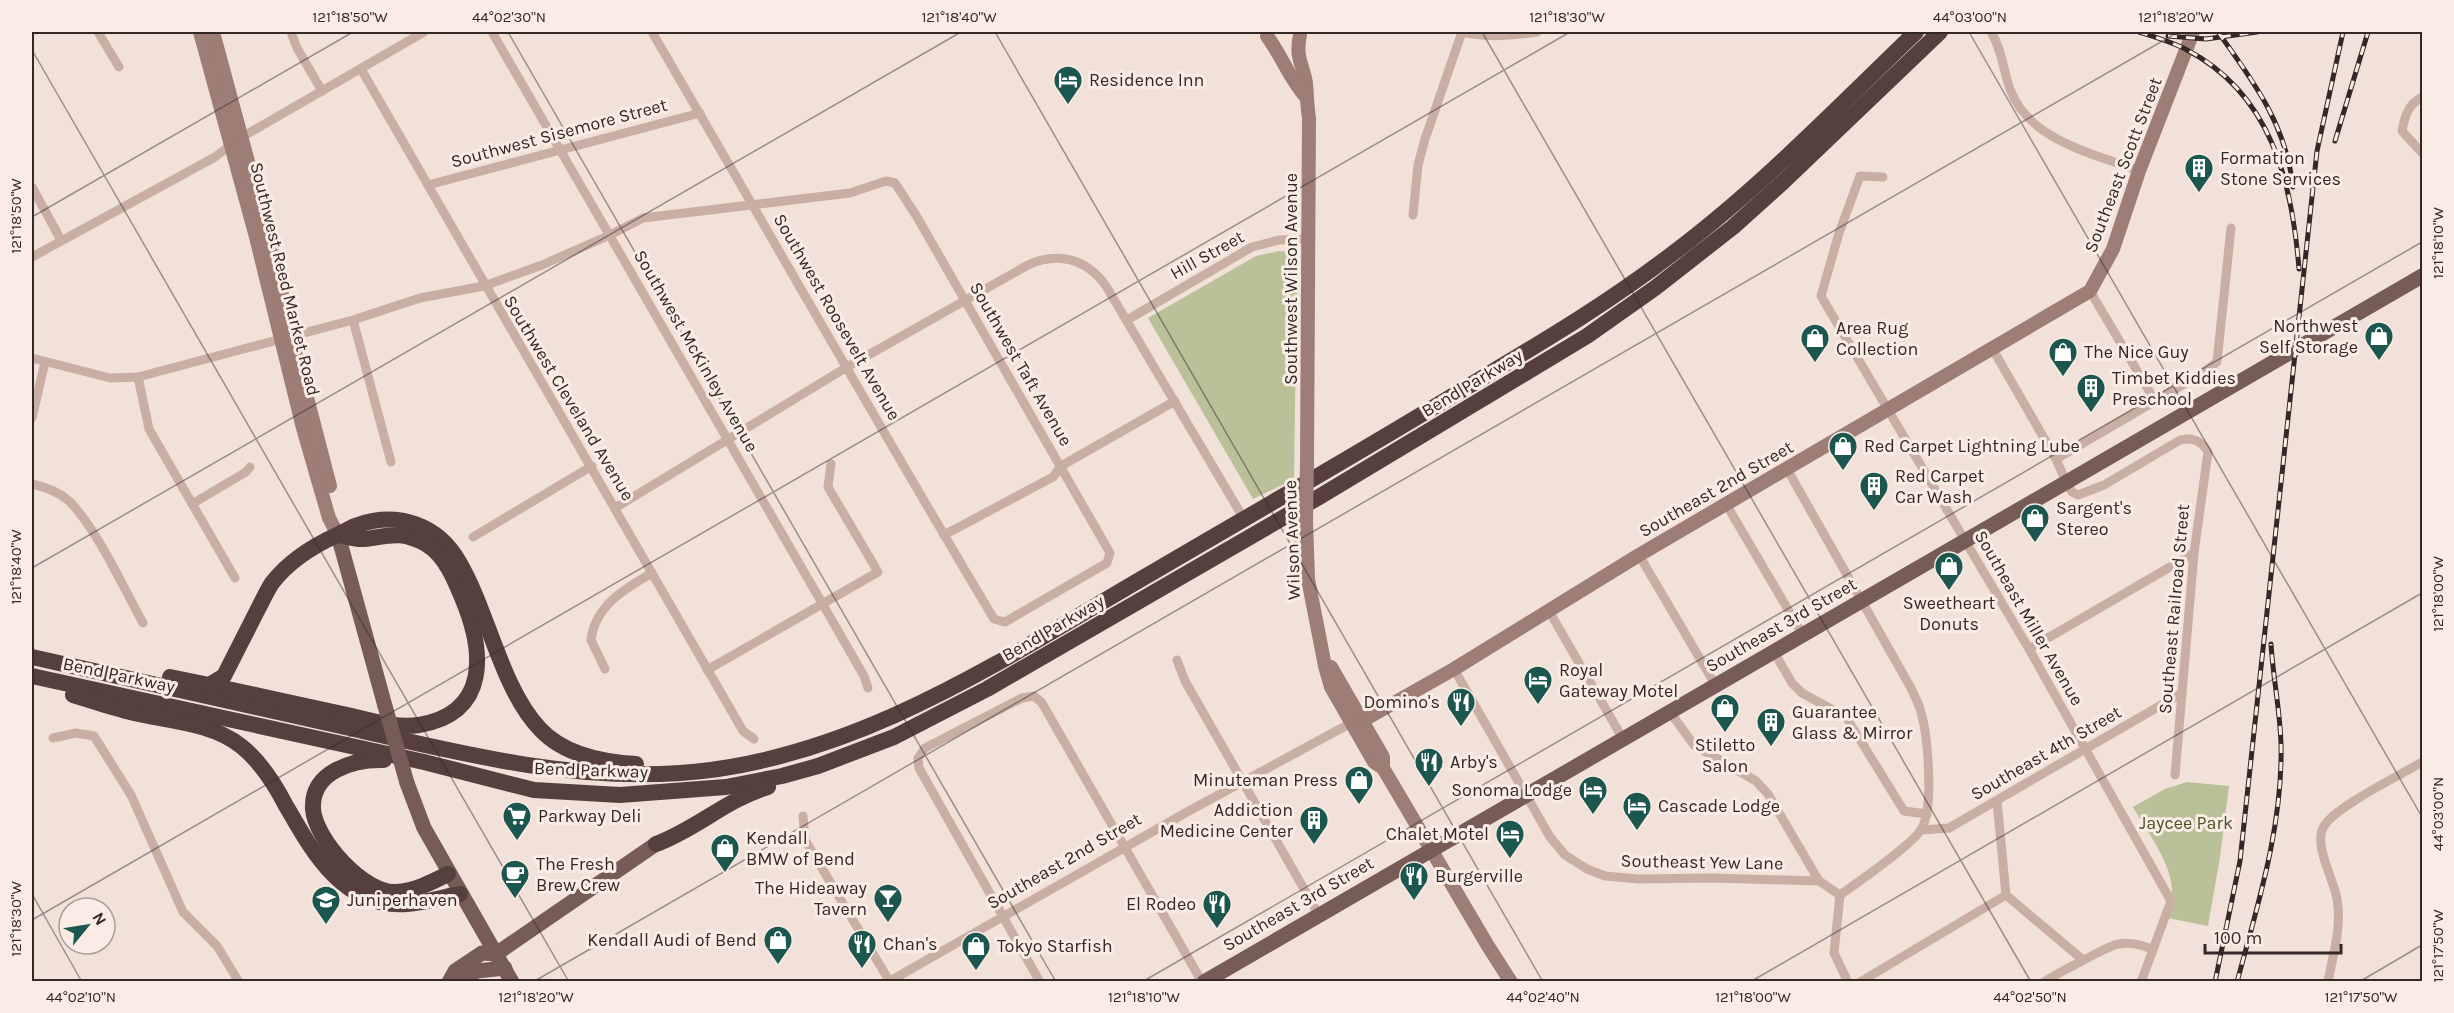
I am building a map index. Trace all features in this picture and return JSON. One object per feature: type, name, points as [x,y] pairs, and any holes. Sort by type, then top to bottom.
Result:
[{"type":"highway","name":"Bend Parkway","points":[[32,657],[472,756],[590,771],[648,775],[711,771],[796,753],[873,726],[985,668],[1244,519],[1533,348],[1653,268],[1744,195],[1916,32]]},
{"type":"highway","name":"Bend Parkway","points":[[32,676],[424,762],[534,790],[620,795],[726,787],[818,766],[894,736],[973,696],[1309,502],[1594,331],[1656,288],[1733,227],[1940,32]]},
{"type":"highway","points":[[209,685],[224,676],[271,584],[285,569],[317,543],[358,525],[380,520],[401,520],[427,528],[441,538],[463,569],[522,706],[539,728],[559,744],[591,758],[629,764],[711,771]]},
{"type":"highway","points":[[32,648],[368,719],[409,725],[440,719],[461,705],[473,687],[479,666],[477,646],[468,612],[447,567],[428,545],[412,537],[393,534],[362,540],[338,535]]},
{"type":"highway","points":[[32,683],[131,712],[202,727],[225,736],[241,746],[256,760],[277,790],[310,847],[326,869],[345,887],[363,897],[384,903],[406,904],[460,894]]},
{"type":"highway","points":[[424,762],[368,759],[346,765],[328,775],[318,786],[313,807],[316,822],[326,840],[357,876],[376,888],[394,892],[417,888],[448,874]]},
{"type":"highway","points":[[656,844],[677,836],[738,799],[778,785],[818,766]]},
{"type":"main road","name":"Southeast 3rd Street","points":[[1203,981],[2422,276]]},
{"type":"main road","name":"Southwest Reed Market Road","points":[[338,535],[407,783],[424,828],[448,874],[508,975]]},
{"type":"main road","points":[[449,981],[455,971],[482,953],[496,954],[656,844]]},
{"type":"main road","points":[[457,981],[477,971],[508,975]]},
{"type":"street","points":[[98,32],[119,67]]},
{"type":"street","name":"Southwest Reed Market Road","points":[[200,32],[274,258],[286,338],[338,516],[338,535]]},
{"type":"street","name":"Southwest Reed Market Road","points":[[213,32],[237,141]]},
{"type":"street","points":[[291,32],[297,48],[322,91]]},
{"type":"street","points":[[32,257],[215,157],[237,141],[424,32]]},
{"type":"street","name":"Southwest McKinley Avenue","points":[[492,32],[864,676],[868,688]]},
{"type":"street","name":"Southwest Roosevelt Avenue","points":[[652,32],[994,619]]},
{"type":"street","points":[[1413,215],[1418,165],[1462,32],[1484,36],[1537,32]]},
{"type":"street","points":[[1991,32],[1999,48],[2010,89],[2028,118],[2055,137],[2139,171]]},
{"type":"street","name":"Southeast Scott Street","points":[[2090,291],[2113,249],[2139,171],[2193,32]]},
{"type":"street","points":[[1265,34],[1273,40],[1287,42],[1301,33]]},
{"type":"street","name":"Southwest Wilson Avenue","points":[[1301,33],[1297,49],[1306,82],[1305,97],[1309,118],[1307,461]]},
{"type":"street","name":"Southwest Wilson Avenue","points":[[1265,34],[1287,67],[1297,88],[1305,97]]},
{"type":"street","name":"Southwest Cleveland Avenue","points":[[361,69],[484,286],[592,466],[707,670],[743,731],[754,739]]},
{"type":"street","points":[[2422,97],[2412,103],[2404,116],[2402,131],[2422,153]]},
{"type":"street","name":"Southwest Sisemore Street","points":[[428,185],[700,113]]},
{"type":"street","name":"Southeast Miller Avenue","points":[[1883,177],[1860,176],[1839,233],[1821,296],[2028,649],[2171,901],[2152,949]]},
{"type":"street","name":"Southwest Taft Avenue","points":[[752,204],[850,193],[886,181],[895,183],[966,302],[1110,553],[1107,563],[1005,622],[994,619]]},
{"type":"street","points":[[32,187],[61,240]]},
{"type":"street","points":[[32,358],[110,378],[138,377],[352,320],[420,298],[484,286],[542,265],[610,236],[644,218],[752,204]]},
{"type":"street","points":[[2056,459],[2201,374],[2217,362],[2231,228]]},
{"type":"street","name":"Hill Street","points":[[1127,320],[1252,247],[1280,240],[1309,239]]},
{"type":"street","points":[[615,508],[847,367],[1034,262],[1063,258],[1080,262],[1095,273],[1106,286],[1244,519]]},
{"type":"street","points":[[2090,291],[2155,401]]},
{"type":"street","name":"Southeast 2nd Street","points":[[890,981],[1306,746],[1357,722],[1454,669],[1639,555],[2090,291]]},
{"type":"street","points":[[352,320],[391,462]]},
{"type":"street","points":[[1992,348],[2056,459],[2066,482]]},
{"type":"street","points":[[32,418],[45,362]]},
{"type":"street","points":[[138,377],[149,429],[235,578]]},
{"type":"street","points":[[944,535],[1053,477],[1061,465],[1175,401]]},
{"type":"street","name":"Southeast Railroad Street","points":[[2066,482],[2072,492],[2078,495],[2104,485],[2180,440],[2190,438],[2198,441],[2208,452],[2194,553],[2175,775]]},
{"type":"street","name":"Wilson Avenue","points":[[1307,461],[1308,579],[1323,659],[1357,722],[1383,757],[1383,768],[1511,981]]},
{"type":"street","points":[[707,670],[878,572],[828,487],[831,464]]},
{"type":"street","points":[[473,537],[592,466]]},
{"type":"street","points":[[192,504],[246,472],[250,467]]},
{"type":"street","points":[[1787,469],[1920,709],[1928,755],[1927,814],[1922,830],[1910,842],[1840,895],[1834,952],[1848,981]]},
{"type":"street","points":[[32,484],[50,489],[68,500],[83,518],[143,623]]},
{"type":"street","points":[[1726,504],[1803,635]]},
{"type":"street","points":[[2028,649],[2194,553]]},
{"type":"street","points":[[1639,555],[1716,686]]},
{"type":"street","points":[[605,669],[591,640],[596,620],[615,596],[652,573]]},
{"type":"street","points":[[1549,611],[1623,740]]},
{"type":"street","points":[[1774,652],[1792,683],[1802,693],[1846,717],[1904,811],[1927,814]]},
{"type":"street","points":[[1178,660],[1185,681],[1319,915]]},
{"type":"street","name":"Southeast Yew Lane","points":[[1454,669],[1550,837],[1565,855],[1587,869],[1605,876],[1638,879],[1712,878],[1819,881]]},
{"type":"street","name":"Southeast 4th Street","points":[[1922,830],[1949,828],[2182,693]]},
{"type":"street","points":[[1040,981],[919,768],[918,758],[925,748],[1022,698],[1034,696],[1042,703],[1203,981]]},
{"type":"street","points":[[1670,712],[1694,745],[1756,781],[1819,881],[1840,895]]},
{"type":"street","points":[[53,738],[76,734],[94,736],[131,795],[183,912],[217,946],[239,981]]},
{"type":"street","points":[[2328,981],[2340,920],[2337,897],[2322,851],[2322,829],[2334,814],[2422,762]]},
{"type":"street","points":[[1997,801],[2006,895],[2083,960]]},
{"type":"street","points":[[804,816],[805,840],[890,981]]},
{"type":"street","points":[[1860,981],[2006,895]]},
{"type":"street","points":[[2044,981],[2106,946],[2123,942],[2138,943],[2152,949],[2141,981]]},
{"type":"green space","points":[[1279,251],[1294,253],[1297,262],[1294,479],[1253,499],[1148,318],[1256,256]]},
{"type":"green space","name":"Jaycee Park","points":[[2187,782],[2229,786],[2208,926],[2168,918],[2172,894],[2168,871],[2133,807],[2165,789]]},
{"type":"railway","points":[[2139,32],[2181,47],[2216,68],[2239,90],[2258,115],[2283,173],[2296,236],[2299,269]]},
{"type":"railway","points":[[2218,32],[2266,104],[2283,143],[2293,187]]},
{"type":"railway","points":[[2168,36],[2206,39],[2257,32]]},
{"type":"railway","points":[[2215,982],[2240,861],[2317,151],[2343,32]]},
{"type":"railway","points":[[2335,141],[2368,32]]},
{"type":"railway","points":[[2237,982],[2268,864],[2278,804],[2281,744],[2271,644]]},
{"type":"place","name":"Residence Inn","points":[[1068,106]]},
{"type":"place","name":"Formation Stone Services","points":[[2199,194]]},
{"type":"place","name":"Northwest Self Storage","points":[[2379,362]]},
{"type":"place","name":"Area Rug Collection","points":[[1815,364]]},
{"type":"place","name":"The Nice Guy","points":[[2063,378]]},
{"type":"place","name":"Timbet Kiddies Preschool","points":[[2091,414]]},
{"type":"place","name":"Red Carpet Lightning Lube","points":[[1843,472]]},
{"type":"place","name":"Red Carpet Car Wash","points":[[1874,512]]},
{"type":"place","name":"Sargent's Stereo","points":[[2035,544]]},
{"type":"place","name":"Sweetheart Donuts","points":[[1949,592]]},
{"type":"place","name":"Royal Gateway Motel","points":[[1538,706]]},
{"type":"place","name":"Domino's","points":[[1461,728]]},
{"type":"place","name":"Stiletto Salon","points":[[1725,734]]},
{"type":"place","name":"Guarantee Glass & Mirror","points":[[1771,748]]},
{"type":"place","name":"Arby's","points":[[1429,788]]},
{"type":"place","name":"Minuteman Press","points":[[1359,806]]},
{"type":"place","name":"Sonoma Lodge","points":[[1593,816]]},
{"type":"place","name":"Cascade Lodge","points":[[1637,832]]},
{"type":"place","name":"Parkway Deli","points":[[517,842]]},
{"type":"place","name":"Addiction Medicine Center","points":[[1314,846]]},
{"type":"place","name":"Chalet Motel","points":[[1510,860]]},
{"type":"place","name":"Kendall BMW of Bend","points":[[725,874]]},
{"type":"place","name":"The Fresh Brew Crew","points":[[515,900]]},
{"type":"place","name":"Burgerville","points":[[1414,902]]},
{"type":"place","name":"The Hideaway Tavern","points":[[888,924]]},
{"type":"place","name":"Juniperhaven","points":[[326,926]]},
{"type":"place","name":"El Rodeo","points":[[1217,930]]},
{"type":"place","name":"Kendall Audi of Bend","points":[[778,966]]},
{"type":"place","name":"Chan's","points":[[862,970]]},
{"type":"place","name":"Tokyo Starfish","points":[[976,972]]}]
